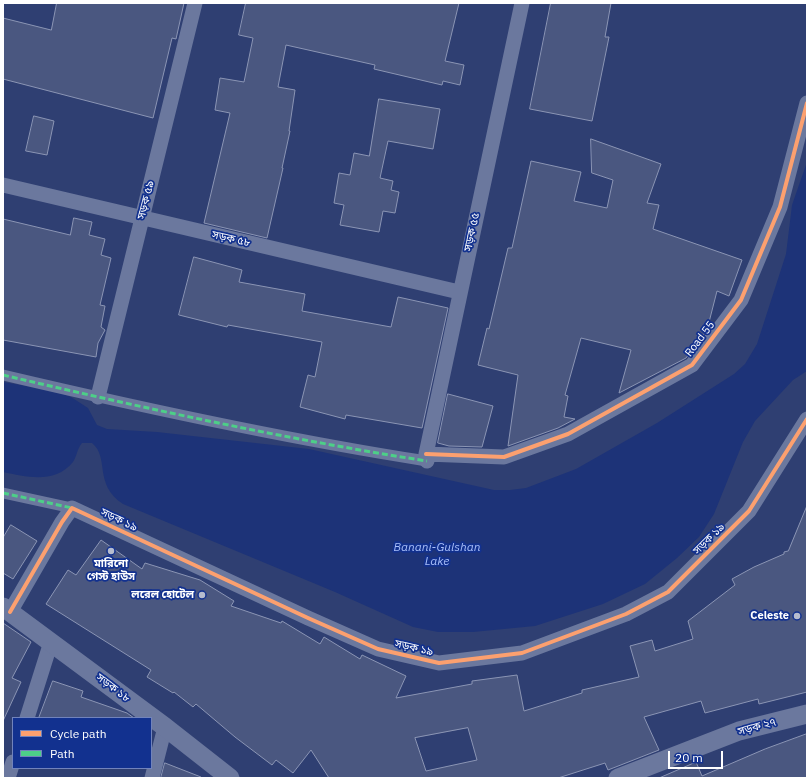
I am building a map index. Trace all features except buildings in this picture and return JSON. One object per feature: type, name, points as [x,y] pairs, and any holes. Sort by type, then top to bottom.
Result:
[{"type":"street","name":"সড়ক ৫৯","points":[[98,397],[195,3]]},
{"type":"street","name":"সড়ক ৫৫","points":[[427,458],[459,292],[522,3]]},
{"type":"street","name":"Road 55","points":[[427,458],[504,457],[568,434],[692,365],[741,300],[780,207],[807,103]]},
{"type":"street","name":"সড়ক ৫৮","points":[[3,185],[141,219],[459,292]]},
{"type":"street","points":[[3,375],[98,397],[375,453],[427,458]]},
{"type":"street","name":"সড়ক ১৯","points":[[72,508],[378,649],[439,663],[522,653],[626,614],[668,592],[749,511],[807,419]]},
{"type":"street","points":[[3,493],[72,508],[7,609]]},
{"type":"street","name":"সড়ক ১৮","points":[[7,609],[152,717]]},
{"type":"street","points":[[27,717],[52,642]]},
{"type":"street","name":"সড়ক ২৭","points":[[618,778],[739,731],[807,714]]},
{"type":"street","name":"সড়ক ১৮","points":[[152,717],[230,778]]},
{"type":"street","points":[[152,778],[165,727]]},
{"type":"street","points":[[8,778],[12,765]]},
{"type":"water","name":"Banani-Gulshan Lake","points":[[807,162],[807,371],[793,380],[755,421],[743,442],[714,514],[699,537],[677,558],[645,584],[603,604],[535,626],[473,632],[438,632],[413,627],[335,592],[123,504],[108,488],[100,456],[92,443],[82,443],[73,462],[58,474],[31,477],[3,472],[3,382],[55,391],[71,397],[88,408],[97,425],[107,429],[157,432],[309,449],[494,490],[526,488],[576,469],[657,423],[734,374],[745,364],[757,344],[786,254],[792,205]]},
{"type":"marked path","points":[[3,375],[267,433],[427,461]]},
{"type":"marked path","points":[[3,493],[72,508]]},
{"type":"cycle path","points":[[426,454],[504,457],[568,434],[692,365],[741,300],[780,207],[807,103]]},
{"type":"cycle path","points":[[10,612],[62,522],[72,508],[378,649],[439,663],[522,653],[626,614],[668,592],[749,511],[807,419]]},
{"type":"place","name":"মারিনো গেস্ট হাউস","points":[[111,551]]},
{"type":"place","name":"লরেল হোটেল","points":[[202,595]]},
{"type":"place","name":"Celeste","points":[[797,616]]}]
